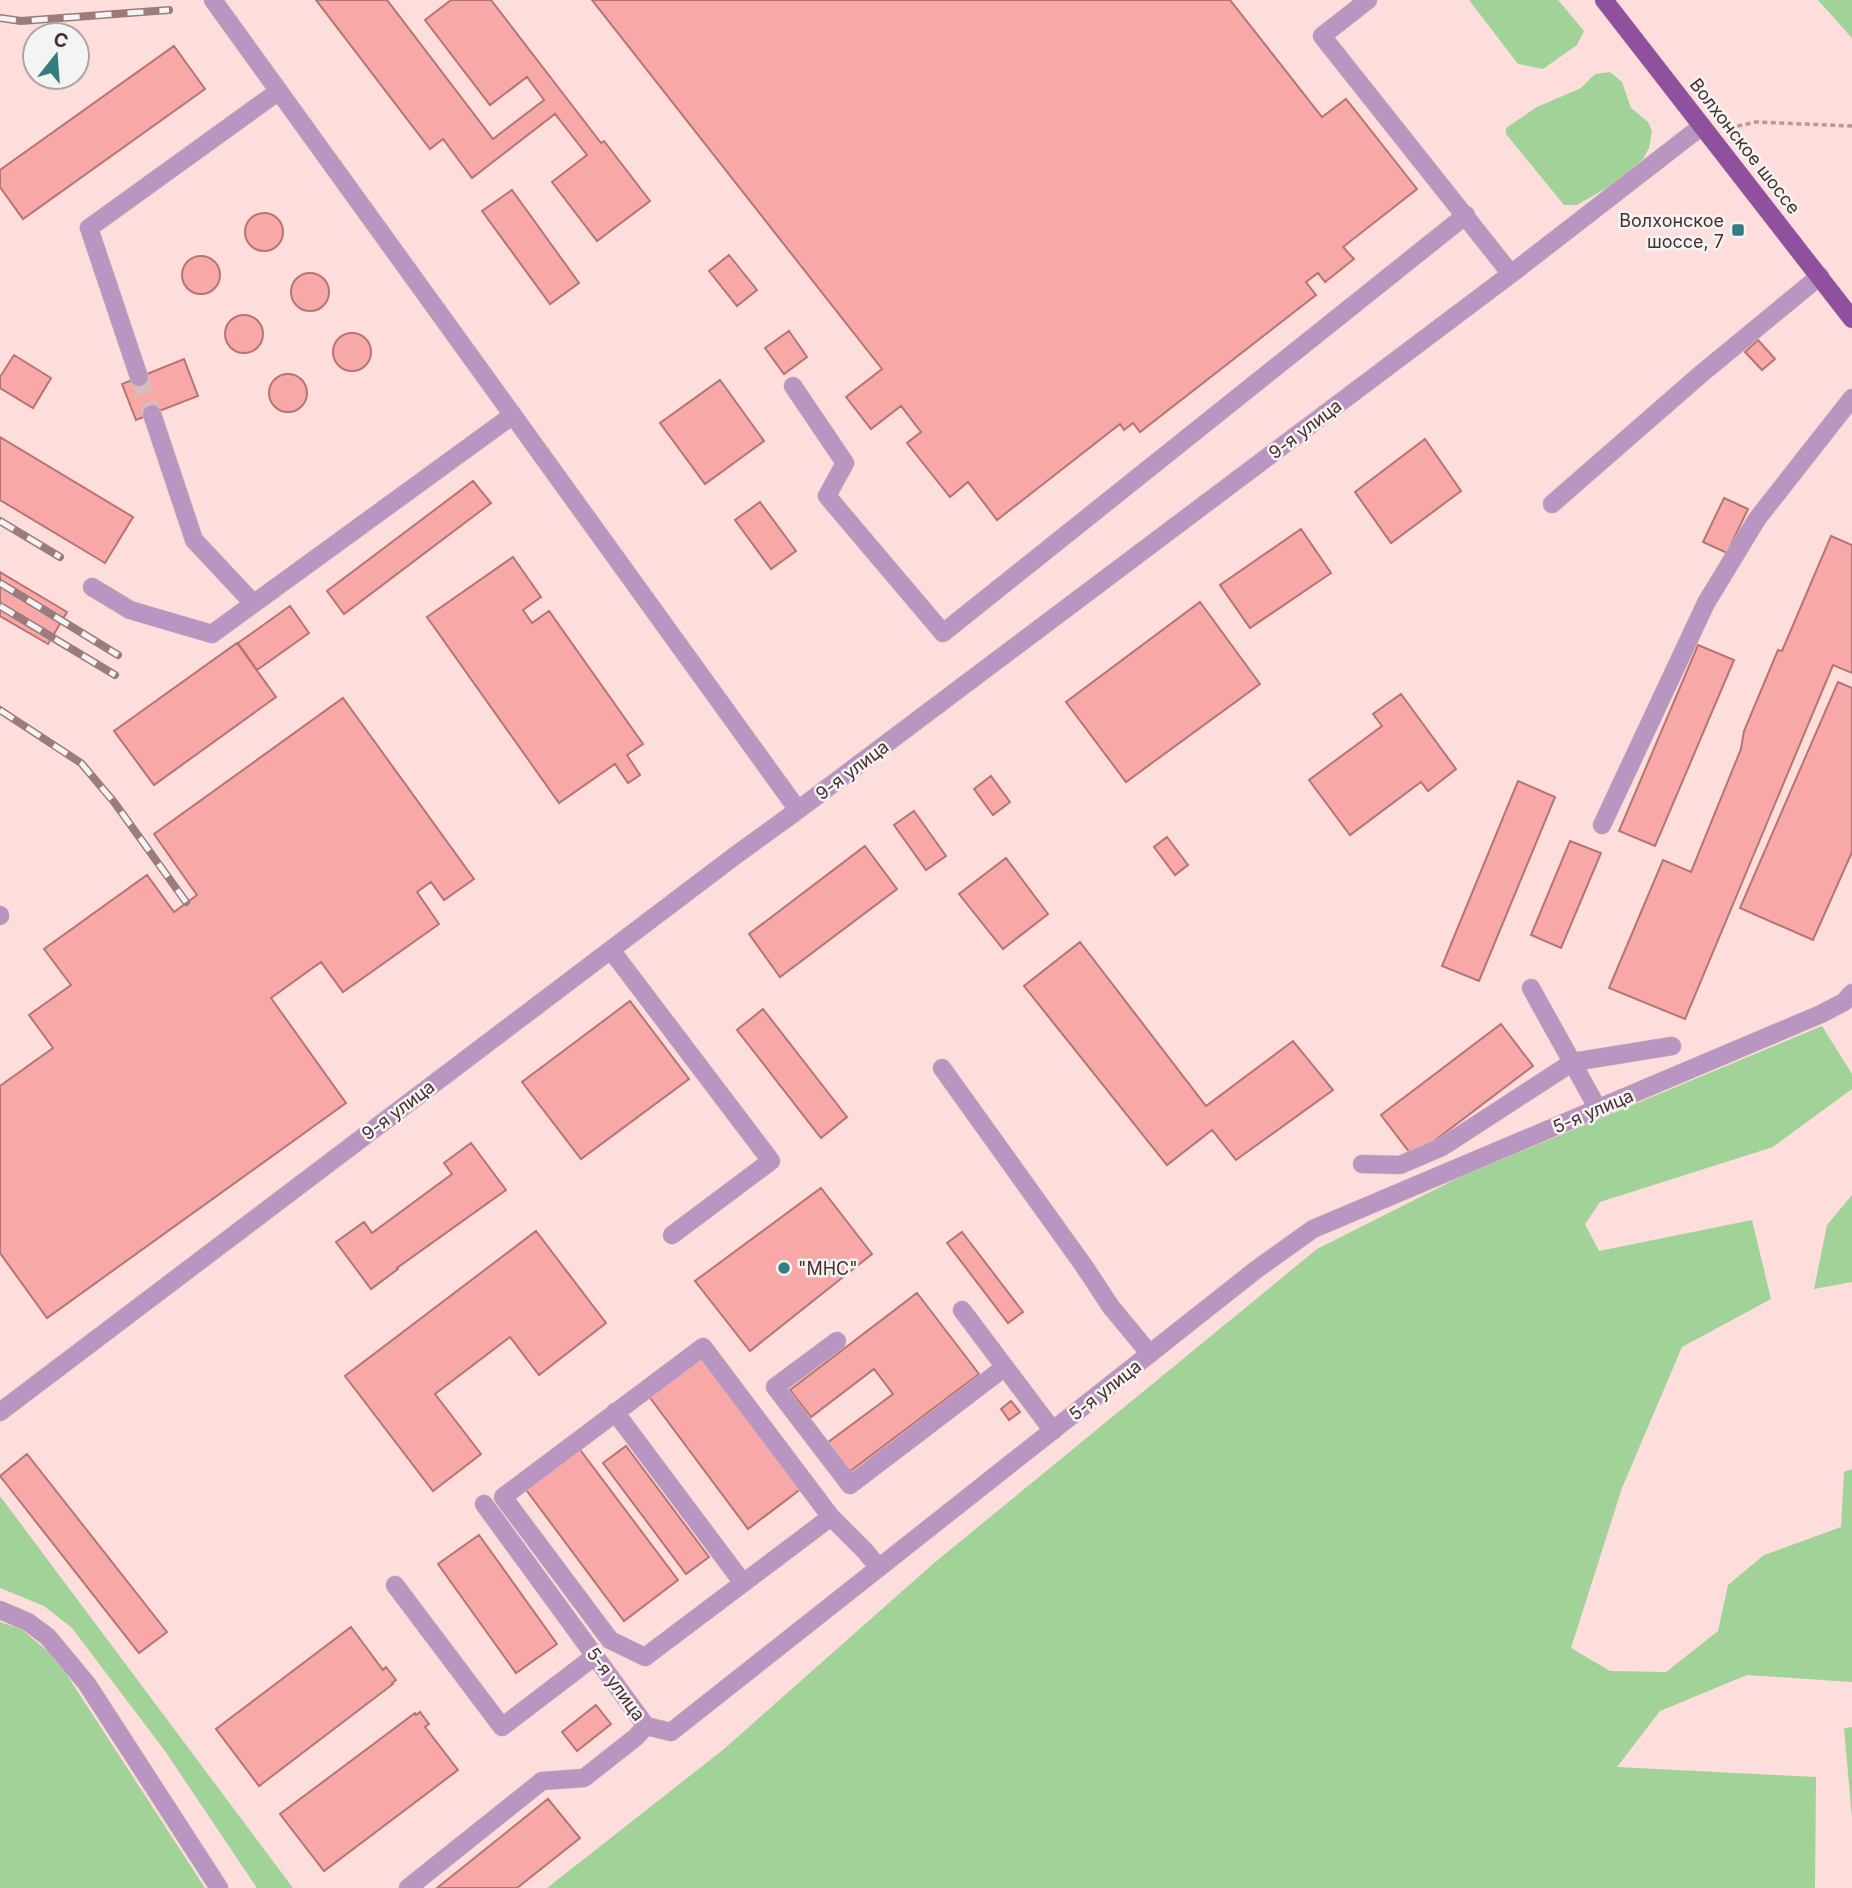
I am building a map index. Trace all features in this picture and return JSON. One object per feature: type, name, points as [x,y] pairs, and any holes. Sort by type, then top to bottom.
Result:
[{"type":"main road","name":"Волхонское шоссе","points":[[1604,0],[1852,318]]},
{"type":"street","points":[[213,0],[799,810]]},
{"type":"street","points":[[1368,0],[1322,36],[1511,274]]},
{"type":"street","points":[[139,377],[89,228],[279,91]]},
{"type":"street","name":"9-я улица","points":[[0,1412],[736,855],[1511,274],[1702,126]]},
{"type":"street","points":[[793,386],[845,463],[827,496],[943,633],[1466,215]]},
{"type":"street","points":[[1552,504],[1701,374],[1820,276]]},
{"type":"street","points":[[1602,825],[1706,603],[1757,519],[1852,398]]},
{"type":"street","points":[[152,414],[194,540],[253,603]]},
{"type":"street","points":[[92,587],[130,610],[212,634],[513,415]]},
{"type":"street","points":[[611,950],[771,1161],[672,1236]]},
{"type":"street","points":[[1531,988],[1598,1109]]},
{"type":"street","name":"5-я улица","points":[[484,1504],[646,1726],[671,1732],[1257,1269],[1313,1228],[1821,1014],[1844,1002],[1852,993]]},
{"type":"street","points":[[1362,1164],[1400,1165],[1442,1147],[1573,1062],[1672,1046]]},
{"type":"street","points":[[942,1068],[1111,1307],[1150,1354]]},
{"type":"street","points":[[962,1310],[1053,1431]]},
{"type":"street","points":[[837,1341],[775,1387],[849,1485],[1005,1367]]},
{"type":"street","points":[[831,1517],[645,1657],[610,1640],[503,1496],[703,1346],[831,1517],[879,1568]]},
{"type":"street","points":[[615,1412],[743,1583]]},
{"type":"street","points":[[395,1585],[502,1727],[596,1656]]},
{"type":"street","points":[[0,1610],[28,1622],[48,1637],[87,1684],[219,1888]]},
{"type":"street","points":[[408,1888],[542,1781],[584,1778],[646,1726]]},
{"type":"path","points":[[1729,128],[1756,121],[1852,126]]},
{"type":"green space","points":[[1469,0],[1558,0],[1584,31],[1577,45],[1543,69],[1518,64]]},
{"type":"green space","points":[[1818,0],[1852,0],[1852,38]]},
{"type":"green space","points":[[1610,72],[1622,82],[1631,108],[1648,122],[1652,131],[1649,148],[1643,159],[1617,182],[1577,205],[1564,205],[1506,134],[1506,128],[1537,107],[1581,88],[1595,74]]},
{"type":"green space","points":[[1822,1026],[1852,1074],[1852,1089],[1773,1147],[1600,1202],[1585,1224],[1599,1251],[1752,1220],[1771,1299],[1682,1347],[1622,1488],[1571,1648],[1610,1671],[1666,1672],[1718,1631],[1728,1585],[1764,1555],[1841,1527],[1844,1472],[1852,1469],[1852,1682],[1747,1675],[1660,1711],[1617,1767],[1816,1777],[1815,1888],[547,1888],[724,1749],[934,1563],[1317,1249],[1462,1176]]},
{"type":"green space","points":[[1852,1195],[1852,1282],[1814,1289],[1827,1225]]},
{"type":"green space","points":[[0,1496],[293,1888],[257,1888],[165,1751],[72,1628],[44,1606],[0,1588]]},
{"type":"green space","points":[[0,1622],[21,1629],[56,1658],[205,1888],[0,1888]]},
{"type":"green space","points":[[1852,1727],[1852,1818],[1844,1728]]},
{"type":"building","points":[[316,0],[387,0],[493,139],[544,100],[527,77],[490,105],[425,20],[451,0],[491,0],[601,143],[604,141],[650,201],[597,241],[552,182],[587,155],[555,114],[472,178],[443,139],[430,149]]},
{"type":"building","points":[[592,0],[1230,0],[1322,117],[1346,99],[1417,189],[1343,247],[1354,259],[1325,282],[1318,273],[1306,282],[1316,295],[1140,432],[1133,423],[1124,430],[1120,424],[997,520],[968,482],[950,497],[907,443],[921,432],[901,406],[871,429],[846,397],[882,369]]},
{"type":"building","points":[[174,46],[205,89],[23,219],[0,187],[0,170]]},
{"type":"building","points":[[512,190],[579,283],[550,304],[482,211]]},
{"type":"building","points":[[264,213],[278,218],[283,232],[278,246],[264,251],[250,246],[245,232],[250,218]]},
{"type":"building","points":[[729,255],[757,290],[737,306],[709,271]]},
{"type":"building","points":[[201,256],[215,261],[220,275],[215,289],[201,294],[187,289],[182,275],[187,261]]},
{"type":"building","points":[[310,273],[324,278],[329,292],[324,306],[310,311],[296,306],[291,292],[296,278]]},
{"type":"building","points":[[244,315],[258,320],[263,334],[258,348],[244,353],[230,348],[225,334],[230,320]]},
{"type":"building","points":[[789,331],[807,357],[784,374],[765,348]]},
{"type":"building","points":[[352,333],[366,338],[371,352],[366,366],[352,371],[338,366],[333,352],[338,338]]},
{"type":"building","points":[[1758,340],[1775,359],[1762,370],[1745,352]]},
{"type":"building","points":[[14,355],[51,378],[33,408],[0,388],[0,377]]},
{"type":"building","points":[[184,359],[198,396],[136,420],[122,384]]},
{"type":"building","points":[[288,374],[302,379],[307,393],[302,407],[288,412],[274,407],[269,393],[274,379]]},
{"type":"building","points":[[720,380],[764,441],[705,484],[660,423]]},
{"type":"building","points":[[0,437],[133,517],[105,563],[0,500]]},
{"type":"building","points":[[1425,439],[1461,491],[1391,543],[1355,492]]},
{"type":"building","points":[[473,481],[491,503],[344,614],[327,591]]},
{"type":"building","points":[[1724,498],[1748,509],[1727,553],[1703,542]]},
{"type":"building","points":[[760,502],[796,551],[771,569],[735,520]]},
{"type":"building","points":[[1301,529],[1331,573],[1250,628],[1220,585]]},
{"type":"building","points":[[1831,536],[1852,545],[1852,673],[1833,665],[1685,1019],[1609,988],[1663,860],[1691,872],[1741,749],[1744,731],[1778,650],[1782,651]]},
{"type":"building","points":[[513,557],[541,597],[523,610],[532,623],[549,611],[643,744],[627,755],[640,775],[628,783],[615,764],[559,803],[427,617]]},
{"type":"building","points":[[0,572],[67,612],[48,644],[0,616]]},
{"type":"building","points":[[1200,602],[1260,684],[1126,782],[1066,702]]},
{"type":"building","points":[[290,606],[309,633],[257,670],[238,643]]},
{"type":"building","points":[[237,643],[276,697],[154,785],[114,731]]},
{"type":"building","points":[[1698,645],[1734,660],[1655,846],[1619,831]]},
{"type":"building","points":[[1838,682],[1852,688],[1852,852],[1813,940],[1740,908]]},
{"type":"building","points":[[1401,694],[1456,769],[1428,791],[1421,782],[1350,835],[1309,780],[1382,726],[1373,714]]},
{"type":"building","points":[[343,698],[474,879],[444,900],[431,882],[417,892],[439,924],[343,992],[321,962],[271,998],[346,1103],[47,1318],[0,1253],[0,1086],[53,1048],[29,1015],[71,985],[44,949],[147,875],[174,912],[197,895],[154,834]]},
{"type":"building","points":[[991,776],[1010,802],[993,815],[974,789]]},
{"type":"building","points":[[1518,781],[1555,797],[1479,981],[1442,966]]},
{"type":"building","points":[[914,811],[946,856],[926,870],[894,825]]},
{"type":"building","points":[[1167,837],[1188,865],[1175,875],[1154,847]]},
{"type":"building","points":[[1570,841],[1601,853],[1561,948],[1531,935]]},
{"type":"building","points":[[865,846],[897,889],[780,977],[749,934]]},
{"type":"building","points":[[1006,858],[1048,914],[1003,949],[959,894]]},
{"type":"building","points":[[1080,942],[1206,1106],[1293,1041],[1333,1090],[1236,1160],[1212,1130],[1167,1165],[1024,986]]},
{"type":"building","points":[[630,1001],[689,1079],[581,1159],[522,1082]]},
{"type":"building","points":[[763,1009],[847,1117],[821,1138],[737,1030]]},
{"type":"building","points":[[1501,1024],[1533,1066],[1413,1157],[1381,1115]]},
{"type":"building","points":[[471,1143],[506,1190],[371,1289],[336,1242],[364,1222],[372,1233],[452,1174],[444,1163]]},
{"type":"building","name":"\"МНС\"","points":[[821,1188],[872,1254],[750,1351],[695,1281]]},
{"type":"building","points":[[536,1231],[606,1323],[539,1375],[510,1337],[435,1394],[481,1454],[433,1491],[345,1376]]},
{"type":"building","points":[[962,1232],[1023,1312],[1008,1323],[947,1243]]},
{"type":"building","points":[[917,1293],[979,1374],[849,1472],[827,1443],[893,1394],[874,1369],[811,1417],[790,1390]]},
{"type":"building","points":[[701,1355],[802,1488],[748,1529],[648,1395]]},
{"type":"building","points":[[1011,1401],[1020,1412],[1009,1420],[1001,1409]]},
{"type":"building","points":[[626,1446],[709,1557],[686,1574],[603,1463]]},
{"type":"building","points":[[578,1447],[678,1580],[624,1621],[524,1487]]},
{"type":"building","points":[[27,1454],[167,1632],[139,1653],[0,1476]]},
{"type":"building","points":[[479,1535],[557,1644],[516,1673],[438,1564]]},
{"type":"building","points":[[351,1627],[383,1670],[386,1667],[396,1680],[259,1786],[216,1729]]},
{"type":"building","points":[[596,1705],[611,1724],[577,1751],[562,1732]]},
{"type":"building","points":[[420,1712],[429,1724],[425,1727],[458,1770],[324,1871],[280,1814],[415,1713],[416,1715]]},
{"type":"building","points":[[548,1799],[580,1838],[517,1888],[437,1888]]},
{"type":"tunnel","points":[[139,377],[152,414]]},
{"type":"railway","points":[[0,18],[21,21],[169,10]]},
{"type":"railway","points":[[0,521],[60,557]]},
{"type":"railway","points":[[0,583],[118,655]]},
{"type":"railway","points":[[0,606],[115,675]]},
{"type":"railway","points":[[0,710],[81,763],[114,802],[186,902]]},
{"type":"place","name":"Волхонское шоссе, 7","points":[[1738,230]]},
{"type":"place","name":"\"МНС\"","points":[[784,1268]]}]
